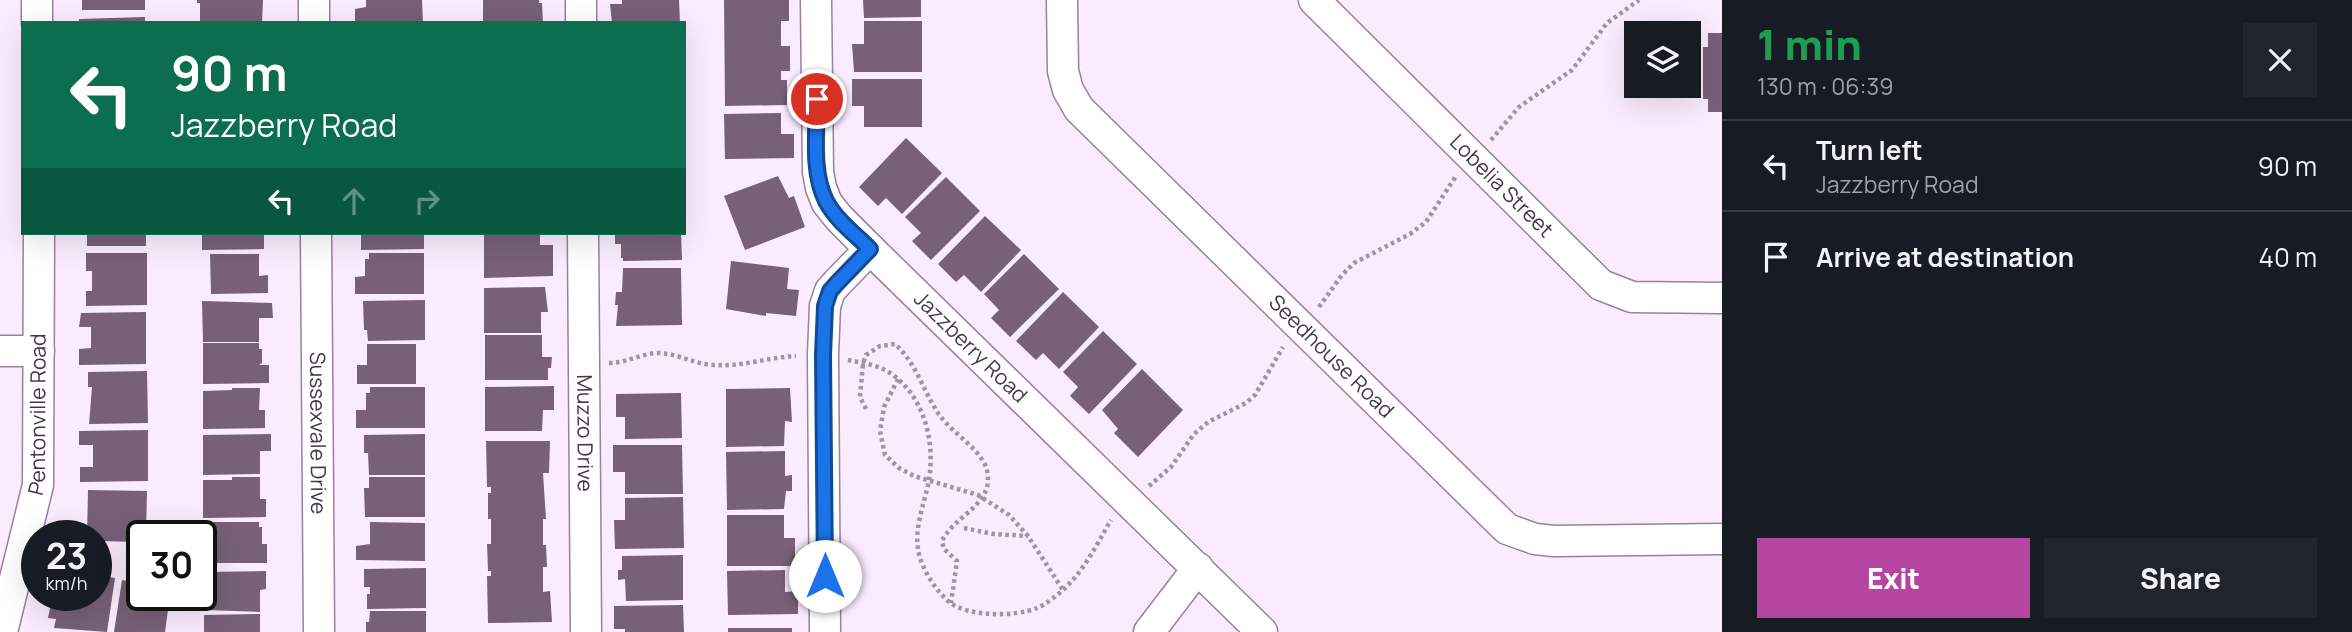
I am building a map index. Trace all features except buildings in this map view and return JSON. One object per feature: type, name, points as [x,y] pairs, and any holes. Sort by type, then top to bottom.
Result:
[{"type":"street","points":[[37,0],[37,21]]},
{"type":"street","points":[[314,0],[314,21]]},
{"type":"street","points":[[581,0],[581,21]]},
{"type":"street","name":"Jazzberry Road","points":[[816,0],[817,173],[827,203],[870,249],[1262,632]]},
{"type":"street","name":"Seedhouse Road","points":[[1062,0],[1063,71],[1068,90],[1079,109],[1507,528],[1535,539],[1554,541],[1722,539]]},
{"type":"street","name":"Lobelia Street","points":[[1314,0],[1601,285],[1632,297],[1722,298]]},
{"type":"street","name":"Pentonville Road","points":[[2,632],[38,485],[38,235]]},
{"type":"street","name":"Sussexvale Drive","points":[[316,235],[319,632]]},
{"type":"street","name":"Muzzo Drive","points":[[583,235],[586,632]]},
{"type":"street","points":[[825,632],[810,355],[830,291],[870,249]]},
{"type":"street","points":[[0,351],[40,351]]},
{"type":"street","points":[[1149,632],[1198,568]]},
{"type":"path","points":[[1141,493],[1171,467],[1194,434],[1208,422],[1255,396],[1279,353],[1354,263],[1410,234],[1426,222],[1458,172],[1473,160],[1519,107],[1572,70],[1607,23],[1639,0]]},
{"type":"path","points":[[866,409],[860,397],[866,355],[880,346],[895,344],[907,355],[939,415],[982,459],[988,470],[987,486],[982,497],[947,530],[942,541],[944,549],[957,561],[951,604]]},
{"type":"path","points":[[584,363],[621,363],[659,353],[686,357],[713,366],[774,356],[810,355],[863,363],[892,374],[920,407],[931,448],[929,479],[917,529],[919,556],[930,581],[951,604],[977,613],[1008,614],[1038,608],[1063,590],[1079,572],[1112,518]]},
{"type":"path","points":[[898,379],[884,407],[880,431],[885,455],[899,468],[914,476],[982,497],[1009,515],[1028,536],[1063,590]]},
{"type":"path","points":[[964,528],[993,534],[1028,536]]},
{"type":"route","points":[[817,99],[817,173],[821,188],[827,203],[839,218],[870,249],[830,291],[825,306],[825,576]]}]
